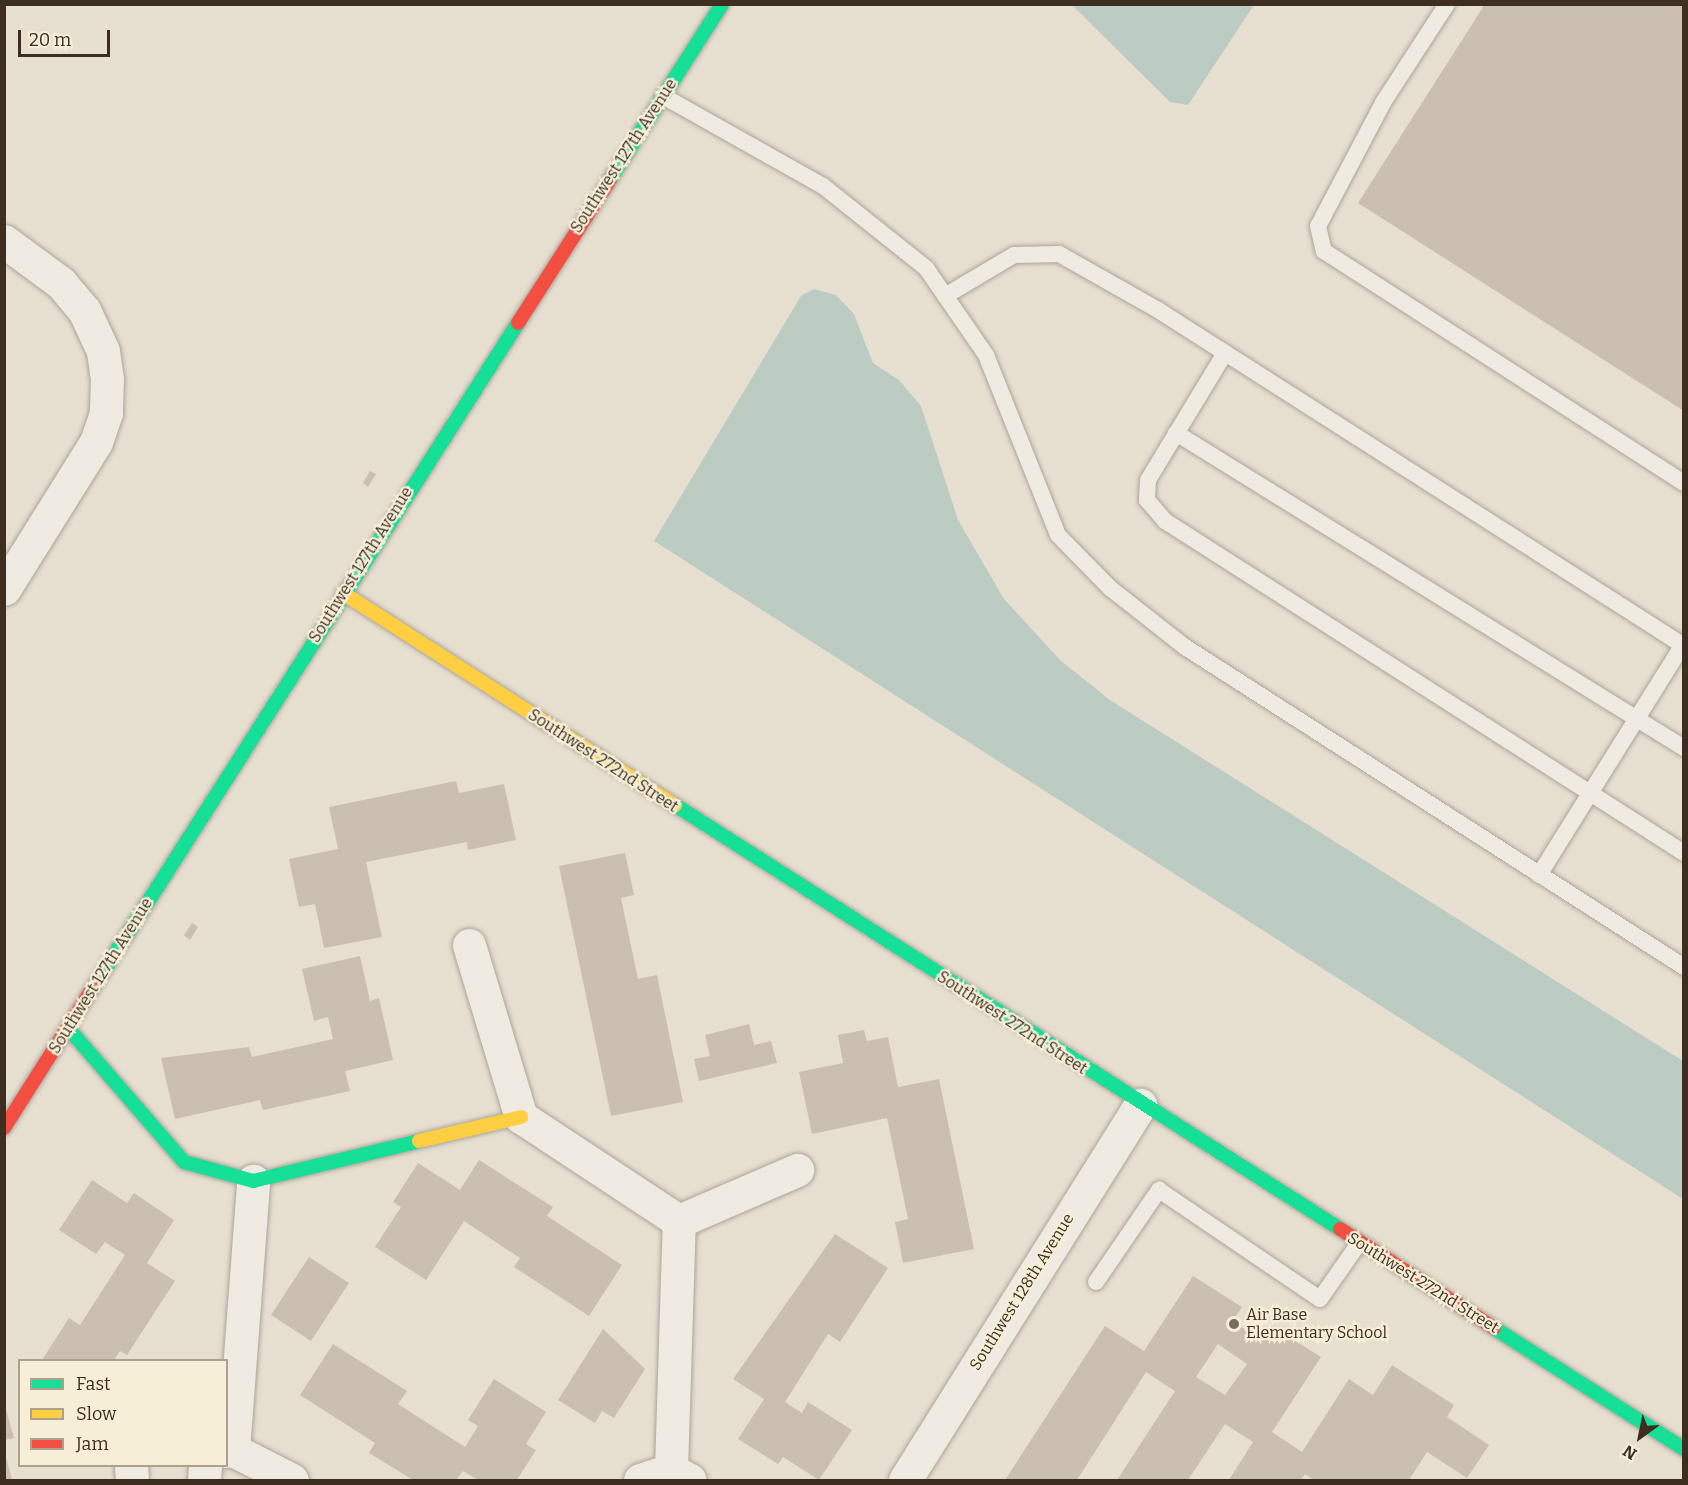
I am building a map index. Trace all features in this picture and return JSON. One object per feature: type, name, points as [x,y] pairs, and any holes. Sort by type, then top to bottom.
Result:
[{"type":"street","name":"Southwest 127th Avenue","points":[[4,1128],[343,593],[722,4]]},
{"type":"street","points":[[4,242],[60,283],[84,310],[103,351],[107,379],[106,413],[96,442],[4,589]]},
{"type":"street","name":"Southwest 272nd Street","points":[[343,593],[1140,1105],[1683,1449]]},
{"type":"street","points":[[470,945],[521,1117],[679,1221]]},
{"type":"street","points":[[68,1028],[184,1162],[254,1181],[521,1117]]},
{"type":"street","name":"Southwest 128th Avenue","points":[[905,1480],[1140,1105]]},
{"type":"street","points":[[679,1221],[797,1170]]},
{"type":"street","points":[[228,1397],[254,1181]]},
{"type":"street","points":[[640,1480],[681,1475],[679,1221]]},
{"type":"street","points":[[228,1457],[292,1480]]},
{"type":"street","points":[[204,1480],[213,1467]]},
{"type":"lane","points":[[1447,4],[1384,101],[1318,226],[1324,251],[1683,483]]},
{"type":"lane","points":[[663,96],[823,186],[926,268],[986,355],[1058,535],[1110,588],[1185,647],[1683,967]]},
{"type":"lane","points":[[945,296],[1014,255],[1059,254],[1225,353],[1683,645],[1539,875]]},
{"type":"lane","points":[[1225,353],[1148,480],[1147,501],[1165,521],[1683,853]]},
{"type":"lane","points":[[1176,433],[1683,748]]},
{"type":"lane","points":[[1096,1282],[1159,1190],[1320,1299],[1359,1242]]},
{"type":"shaded area","points":[[1072,5],[1254,5],[1188,105],[1170,102]]},
{"type":"shaded area","points":[[814,289],[836,295],[854,314],[873,363],[899,380],[921,406],[958,520],[1004,599],[1060,660],[1110,700],[1683,1061],[1683,1199],[654,541],[801,296]]},
{"type":"building","points":[[1485,4],[1684,4],[1684,411],[1358,203]]},
{"type":"building","points":[[370,471],[376,474],[368,487],[363,483]]},
{"type":"building","points":[[456,781],[459,793],[504,784],[516,840],[468,850],[467,842],[366,862],[382,937],[324,948],[315,904],[299,907],[289,859],[338,849],[329,807]]},
{"type":"building","points":[[625,853],[634,895],[621,898],[638,979],[657,975],[683,1102],[611,1116],[559,866]]},
{"type":"building","points":[[192,923],[198,927],[190,940],[184,935]]},
{"type":"building","points":[[360,956],[370,1001],[379,998],[393,1060],[345,1071],[350,1091],[263,1110],[260,1100],[175,1119],[161,1058],[249,1047],[252,1057],[333,1039],[328,1017],[314,1021],[302,969]]},
{"type":"building","points":[[749,1024],[754,1045],[771,1041],[777,1063],[699,1081],[694,1059],[710,1056],[705,1035]]},
{"type":"building","points":[[864,1030],[867,1041],[888,1037],[898,1087],[939,1079],[974,1249],[903,1263],[895,1222],[908,1219],[887,1118],[812,1134],[799,1072],[843,1063],[838,1035]]},
{"type":"building","points":[[479,1160],[553,1207],[547,1216],[622,1265],[589,1316],[514,1267],[520,1258],[464,1221],[426,1280],[375,1247],[401,1207],[393,1202],[418,1163],[460,1190]]},
{"type":"building","points":[[92,1180],[127,1203],[134,1193],[174,1220],[147,1263],[175,1281],[127,1355],[120,1351],[115,1359],[43,1359],[69,1318],[80,1325],[125,1255],[105,1242],[96,1254],[59,1230]]},
{"type":"building","points":[[835,1234],[888,1268],[840,1342],[828,1334],[785,1402],[802,1413],[808,1402],[852,1430],[819,1480],[783,1457],[778,1464],[738,1439],[764,1399],[733,1379]]},
{"type":"building","points":[[309,1257],[349,1283],[311,1341],[271,1315]]},
{"type":"building","points":[[1193,1276],[1242,1307],[1233,1321],[1262,1341],[1272,1326],[1321,1357],[1272,1432],[1302,1452],[1349,1379],[1373,1395],[1392,1365],[1454,1405],[1447,1417],[1489,1445],[1467,1478],[1427,1452],[1409,1480],[1314,1480],[1305,1474],[1301,1480],[1229,1480],[1253,1442],[1225,1424],[1188,1480],[1117,1480],[1175,1391],[1146,1372],[1077,1480],[1005,1480],[1105,1326],[1144,1351]],"holes":[[[1218,1344],[1247,1364],[1225,1395],[1196,1377]]]},
{"type":"building","points":[[603,1329],[645,1369],[614,1418],[602,1411],[595,1423],[558,1400]]},
{"type":"building","points":[[333,1344],[407,1391],[398,1404],[465,1447],[478,1426],[468,1420],[494,1379],[546,1412],[526,1444],[536,1450],[517,1480],[478,1480],[463,1471],[456,1480],[413,1480],[369,1453],[375,1443],[300,1395]]},
{"type":"building","points":[[4,1402],[14,1438],[4,1440]]},
{"type":"building","points":[[5,1453],[12,1480],[4,1480]]},
{"type":"traffic: fast","points":[[609,181],[722,4]]},
{"type":"traffic: fast","points":[[93,988],[518,323]]},
{"type":"traffic: fast","points":[[675,805],[1340,1229]]},
{"type":"traffic: fast","points":[[68,1028],[184,1162],[253,1181],[419,1141]]},
{"type":"traffic: fast","points":[[1494,1328],[1684,1449]]},
{"type":"traffic: slow","points":[[343,593],[675,805]]},
{"type":"traffic: slow","points":[[419,1141],[521,1117]]},
{"type":"traffic: jam","points":[[518,323],[609,181]]},
{"type":"traffic: jam","points":[[4,1128],[93,988]]},
{"type":"traffic: jam","points":[[1340,1229],[1494,1328]]},
{"type":"place","name":"Air Base Elementary School","points":[[1234,1324]]}]
